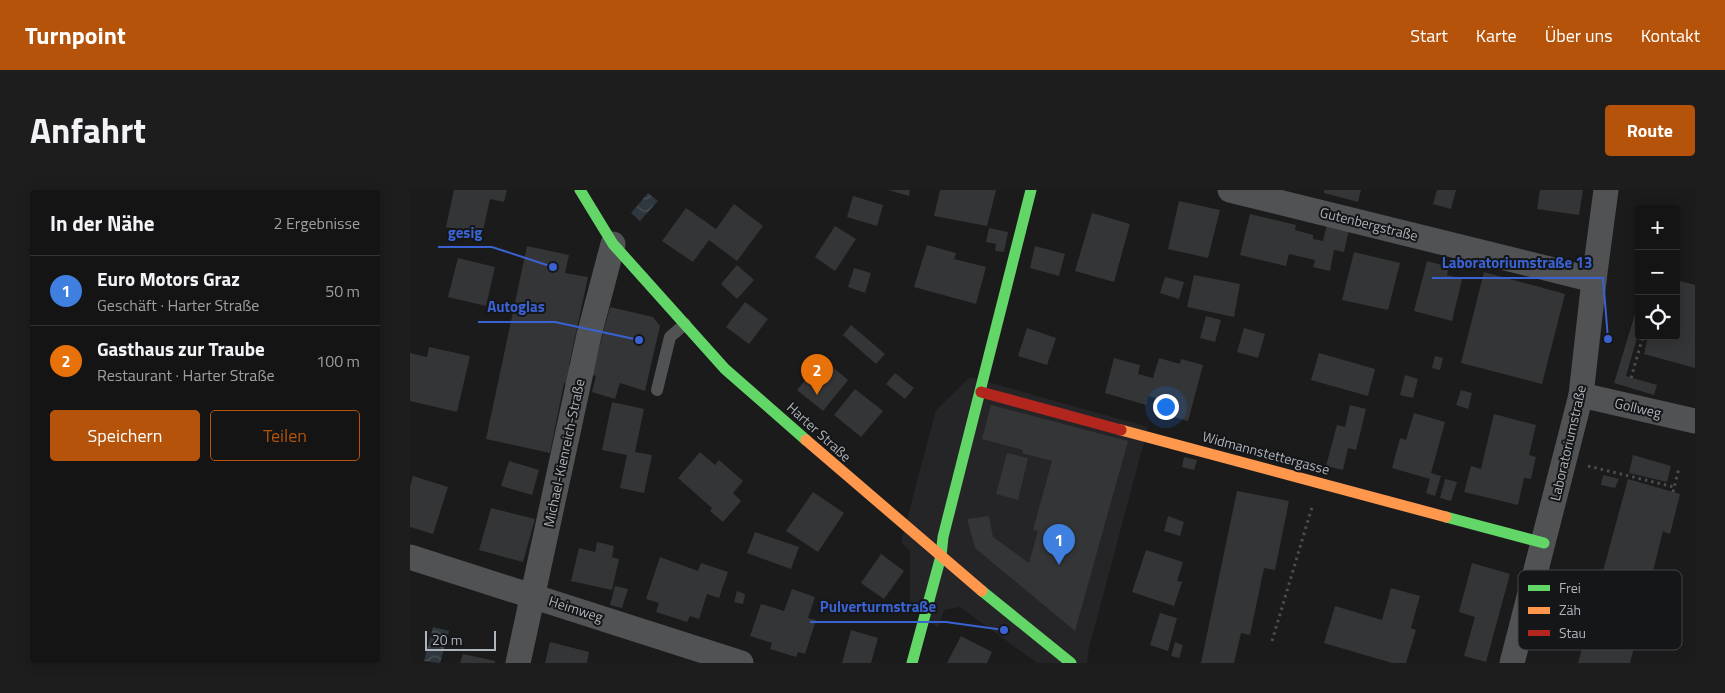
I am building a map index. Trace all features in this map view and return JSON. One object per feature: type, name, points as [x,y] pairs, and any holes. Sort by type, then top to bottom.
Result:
[{"type":"street","name":"Harter Straße","points":[[580,190],[613,244],[726,369],[851,480],[965,577],[1071,663]]},
{"type":"street","points":[[912,663],[941,556],[943,537],[1031,190]]},
{"type":"street","name":"Gutenbergstraße","points":[[1230,190],[1594,280]]},
{"type":"street","name":"Laboratoriumstraße","points":[[1537,570],[1582,395],[1606,190]]},
{"type":"street","name":"Michael-Kienreich-Straße","points":[[518,663],[589,336],[613,244]]},
{"type":"street","name":"Widmannstettergasse","points":[[981,392],[1544,543]]},
{"type":"street","name":"Gollweg","points":[[1582,395],[1695,421]]},
{"type":"street","name":"Heimweg","points":[[410,556],[742,663]]},
{"type":"street","name":"Laboratoriumstraße","points":[[1512,663],[1518,640]]},
{"type":"lane","points":[[657,390],[670,337],[685,324]]},
{"type":"path","points":[[1631,378],[1641,340]]},
{"type":"path","points":[[1565,460],[1674,490],[1678,468]]},
{"type":"path","points":[[1272,641],[1319,482]]},
{"type":"shaded area","points":[[970,377],[1148,427],[1089,648],[1087,663],[1037,663],[960,607],[944,610],[938,628],[910,608],[910,551],[901,542],[936,410]]},
{"type":"water","points":[[648,193],[658,201],[640,221],[631,213]]},
{"type":"water","points":[[433,627],[449,631],[440,663],[424,661]]},
{"type":"building","points":[[454,190],[507,190],[504,202],[490,199],[482,235],[446,227]]},
{"type":"building","points":[[888,190],[910,190],[909,196]]},
{"type":"building","points":[[940,190],[996,190],[987,226],[934,216]]},
{"type":"building","points":[[1324,190],[1361,190],[1358,202],[1324,193]]},
{"type":"building","points":[[1437,190],[1456,190],[1451,209],[1433,204]]},
{"type":"building","points":[[1540,190],[1583,190],[1579,215],[1537,209]]},
{"type":"building","points":[[853,196],[883,205],[877,226],[847,217]]},
{"type":"building","points":[[1179,201],[1220,210],[1208,258],[1168,249]]},
{"type":"building","points":[[734,204],[763,226],[737,261],[709,240],[693,262],[662,241],[686,208],[716,229]]},
{"type":"building","points":[[1092,213],[1130,224],[1114,282],[1075,271]]},
{"type":"building","points":[[1250,214],[1296,225],[1295,230],[1313,235],[1313,239],[1323,241],[1327,224],[1349,229],[1344,252],[1334,250],[1330,271],[1313,267],[1315,260],[1289,254],[1286,266],[1240,255]]},
{"type":"building","points":[[835,226],[856,239],[835,271],[815,257]]},
{"type":"building","points":[[989,228],[1008,232],[1004,252],[995,251],[996,244],[986,242]]},
{"type":"building","points":[[927,245],[956,253],[954,259],[986,267],[976,304],[914,287]]},
{"type":"building","points":[[527,246],[569,255],[565,273],[588,277],[569,365],[575,366],[571,385],[564,383],[550,453],[486,439]]},
{"type":"building","points":[[1035,246],[1065,254],[1059,276],[1030,268]]},
{"type":"building","points":[[1354,252],[1400,263],[1388,310],[1342,300]]},
{"type":"building","points":[[458,258],[495,267],[486,306],[448,297]]},
{"type":"building","points":[[1427,261],[1449,267],[1447,275],[1462,279],[1452,321],[1414,311]]},
{"type":"building","points":[[737,265],[754,280],[737,299],[721,284]]},
{"type":"building","points":[[854,268],[871,273],[865,293],[848,287]]},
{"type":"building","points":[[1484,272],[1565,294],[1542,384],[1461,363]]},
{"type":"building","points":[[1194,275],[1240,284],[1234,317],[1187,307]]},
{"type":"building","points":[[1165,277],[1184,282],[1179,299],[1160,293]]},
{"type":"building","points":[[1680,281],[1695,285],[1695,368],[1644,354],[1647,340],[1680,340]]},
{"type":"building","points":[[745,302],[768,319],[749,344],[726,327]]},
{"type":"building","points":[[610,307],[653,317],[660,326],[645,391],[620,383],[615,399],[592,392],[596,376],[592,375]]},
{"type":"building","points":[[1635,314],[1636,340],[1626,376],[1657,385],[1654,395],[1614,383]]},
{"type":"building","points":[[1206,316],[1221,320],[1215,342],[1200,338]]},
{"type":"building","points":[[851,325],[885,354],[876,364],[843,335]]},
{"type":"building","points":[[1027,328],[1056,338],[1047,365],[1018,356]]},
{"type":"building","points":[[1244,328],[1265,334],[1258,358],[1237,352]]},
{"type":"building","points":[[429,347],[470,356],[457,412],[410,401],[410,353],[427,357]]},
{"type":"building","points":[[1319,353],[1375,369],[1368,396],[1311,380]]},
{"type":"building","points":[[1435,356],[1443,358],[1440,370],[1432,368]]},
{"type":"building","points":[[1114,358],[1140,365],[1138,374],[1153,378],[1159,358],[1180,364],[1181,359],[1203,365],[1188,421],[1159,413],[1162,400],[1148,396],[1146,405],[1105,393]]},
{"type":"building","points":[[823,359],[848,380],[823,411],[797,390]]},
{"type":"building","points":[[895,373],[914,388],[905,399],[886,384]]},
{"type":"building","points":[[1405,375],[1418,379],[1413,398],[1400,395]]},
{"type":"building","points":[[855,389],[883,411],[861,437],[834,415]]},
{"type":"building","points":[[1461,390],[1472,393],[1468,409],[1456,405]]},
{"type":"building","points":[[612,402],[644,409],[635,452],[652,455],[644,493],[620,488],[627,455],[602,450]]},
{"type":"building","points":[[991,405],[1128,441],[1075,631],[975,548],[967,519],[989,516],[993,537],[1029,563],[1038,531],[1033,530],[1052,461],[1022,453],[1023,450],[982,439]]},
{"type":"building","points":[[1350,405],[1366,409],[1356,450],[1348,448],[1343,470],[1326,466],[1337,425],[1345,427]]},
{"type":"building","points":[[1414,413],[1445,422],[1431,473],[1441,476],[1435,496],[1426,493],[1430,479],[1392,468],[1400,438],[1406,440]]},
{"type":"building","points":[[1494,414],[1536,425],[1529,455],[1536,457],[1531,479],[1524,478],[1518,505],[1464,492],[1471,466],[1481,469]]},
{"type":"building","points":[[700,452],[715,465],[719,460],[743,481],[733,493],[741,501],[723,522],[710,511],[712,508],[678,478]]},
{"type":"building","points":[[1007,453],[1028,458],[1018,500],[996,494]]},
{"type":"building","points":[[1633,455],[1671,466],[1667,482],[1629,473]]},
{"type":"building","points":[[1184,457],[1197,460],[1194,470],[1182,467]]},
{"type":"building","points":[[509,461],[539,470],[532,495],[501,486]]},
{"type":"building","points":[[1603,475],[1619,479],[1615,488],[1601,485]]},
{"type":"building","points":[[413,476],[448,487],[433,534],[410,527],[410,486]]},
{"type":"building","points":[[1445,479],[1457,482],[1451,501],[1440,498]]},
{"type":"building","points":[[1628,479],[1680,494],[1670,534],[1663,531],[1653,570],[1603,570]]},
{"type":"building","points":[[1237,491],[1289,501],[1275,570],[1264,568],[1250,635],[1241,633],[1234,663],[1201,663]]},
{"type":"building","points":[[813,492],[844,513],[818,552],[786,531]]},
{"type":"building","points":[[491,508],[535,519],[523,562],[479,550]]},
{"type":"building","points":[[1168,516],[1184,522],[1180,536],[1164,531]]},
{"type":"building","points":[[755,532],[799,547],[791,569],[747,553]]},
{"type":"building","points":[[597,542],[614,546],[612,557],[619,559],[612,590],[571,581],[579,548],[595,552]]},
{"type":"building","points":[[1146,550],[1183,562],[1177,581],[1182,582],[1174,606],[1132,592]]},
{"type":"building","points":[[881,554],[904,571],[884,599],[861,583]]},
{"type":"building","points":[[660,557],[698,571],[701,563],[728,572],[719,598],[707,594],[699,619],[690,616],[687,622],[656,612],[659,603],[646,599]]},
{"type":"building","points":[[1472,563],[1510,574],[1486,662],[1464,656],[1475,617],[1459,612]]},
{"type":"building","points":[[615,586],[628,589],[622,608],[610,605]]},
{"type":"building","points":[[1391,588],[1420,596],[1411,628],[1416,630],[1406,663],[1392,663],[1324,643],[1335,606],[1382,620]]},
{"type":"building","points":[[792,589],[815,597],[808,618],[816,620],[805,654],[798,652],[796,657],[770,649],[772,643],[750,636],[761,604],[784,611]]},
{"type":"building","points":[[737,591],[745,594],[743,604],[734,602]]},
{"type":"building","points":[[1160,613],[1177,618],[1168,651],[1150,645]]},
{"type":"building","points":[[851,630],[878,638],[871,663],[842,663]]},
{"type":"building","points":[[961,636],[992,652],[987,663],[947,663]]},
{"type":"building","points":[[550,642],[589,652],[587,663],[545,663]]},
{"type":"building","points":[[1175,642],[1183,645],[1179,658],[1171,656]]},
{"type":"building","points":[[1582,650],[1633,650],[1630,663],[1578,663]]},
{"type":"building","points":[[463,654],[495,661],[495,663],[460,663]]},
{"type":"traffic: fast","points":[[580,190],[613,244],[725,369],[806,440]]},
{"type":"traffic: fast","points":[[912,663],[941,556],[943,537],[1031,190]]},
{"type":"traffic: fast","points":[[1446,517],[1544,543]]},
{"type":"traffic: fast","points":[[982,591],[1071,663]]},
{"type":"traffic: slow","points":[[1121,430],[1446,517]]},
{"type":"traffic: slow","points":[[806,440],[982,591]]},
{"type":"traffic: jam","points":[[981,392],[1121,430]]},
{"type":"place","name":"gesig","points":[[553,267]]},
{"type":"place","name":"Laboratoriumstraße 13","points":[[1608,339]]},
{"type":"place","name":"Autoglas","points":[[639,340]]},
{"type":"place","name":"Gasthaus zur Traube","points":[[817,395]]},
{"type":"place","name":"Euro Motors Graz","points":[[1059,565]]},
{"type":"place","name":"Pulverturmstraße","points":[[1004,630]]}]
